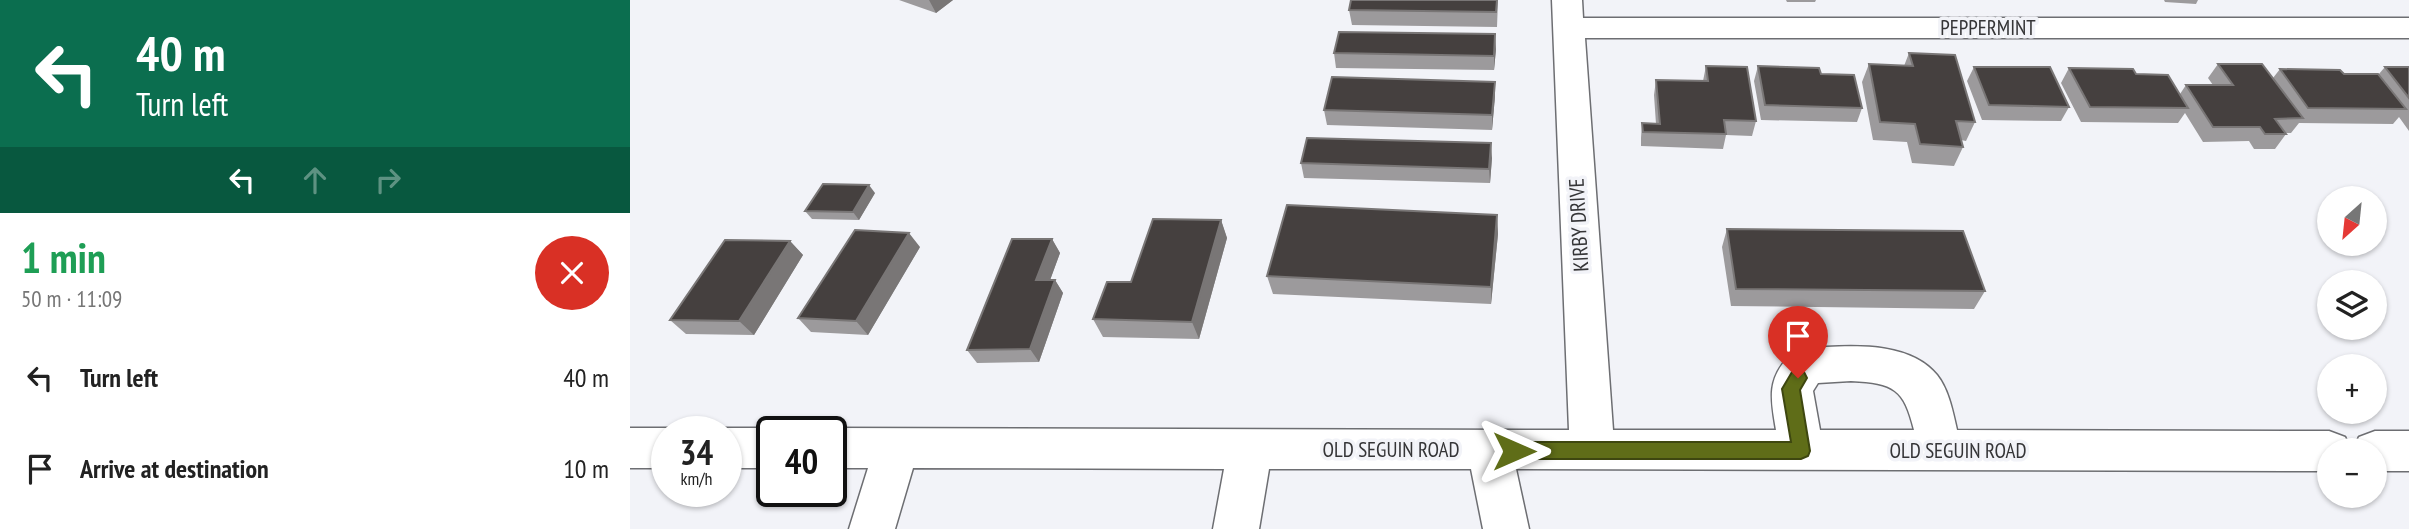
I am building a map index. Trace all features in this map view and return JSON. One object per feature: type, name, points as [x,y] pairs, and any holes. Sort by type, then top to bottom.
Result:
[{"type":"street","name":"PEPPERMINT","points":[[1567,14],[2409,28]]},
{"type":"street","name":"KIRBY DRIVE","points":[[1567,14],[1592,451]]},
{"type":"street","points":[[1801,451],[1791,389],[1806,366],[1878,364],[1902,373],[1923,388],[1941,451]]},
{"type":"street","points":[[630,448],[651,448]]},
{"type":"street","name":"OLD SEGUIN ROAD","points":[[847,449],[2317,451]]},
{"type":"street","points":[[872,529],[896,449]]},
{"type":"street","points":[[1236,529],[1250,450]]},
{"type":"street","points":[[1489,450],[1506,529]]},
{"type":"street","points":[[2387,452],[2409,452]]},
{"type":"building","points":[[1351,0],[1497,0],[1496,12],[1349,10]]},
{"type":"building","points":[[1339,32],[1495,34],[1494,56],[1334,53]]},
{"type":"building","points":[[1909,53],[1955,55],[1975,122],[1956,121],[1963,147],[1920,144],[1915,124],[1880,122],[1869,64],[1913,66]]},
{"type":"building","points":[[2218,64],[2262,64],[2303,118],[2275,119],[2286,134],[2265,134],[2260,127],[2213,127],[2186,85],[2233,85]]},
{"type":"building","points":[[1706,66],[1747,67],[1756,121],[1724,120],[1726,134],[1643,132],[1642,123],[1660,124],[1656,80],[1708,81]]},
{"type":"building","points":[[1758,66],[1819,68],[1821,74],[1854,75],[1862,108],[1765,105]]},
{"type":"building","points":[[1974,67],[2050,67],[2069,107],[1989,105]]},
{"type":"building","points":[[2385,67],[2409,67],[2409,98]]},
{"type":"building","points":[[2069,68],[2133,69],[2136,74],[2168,75],[2188,108],[2090,107]]},
{"type":"building","points":[[2280,69],[2378,74],[2406,109],[2308,108]]},
{"type":"building","points":[[1332,77],[1495,82],[1492,115],[1324,110]]},
{"type":"building","points":[[1307,138],[1491,143],[1489,169],[1301,163]]},
{"type":"building","points":[[823,184],[869,185],[853,212],[805,211]]},
{"type":"building","points":[[1287,205],[1497,215],[1491,287],[1267,276]]},
{"type":"building","points":[[1153,219],[1221,220],[1192,322],[1093,319],[1107,282],[1131,282]]},
{"type":"building","points":[[1727,229],[1963,231],[1985,291],[1736,289]]},
{"type":"building","points":[[855,230],[909,233],[856,321],[798,318]]},
{"type":"building","points":[[1012,239],[1052,239],[1036,280],[1055,280],[1030,349],[967,350]]},
{"type":"building","points":[[725,240],[790,241],[739,321],[670,320]]},
{"type":"route","points":[[1514,451],[1801,451],[1791,389],[1798,378]]}]
